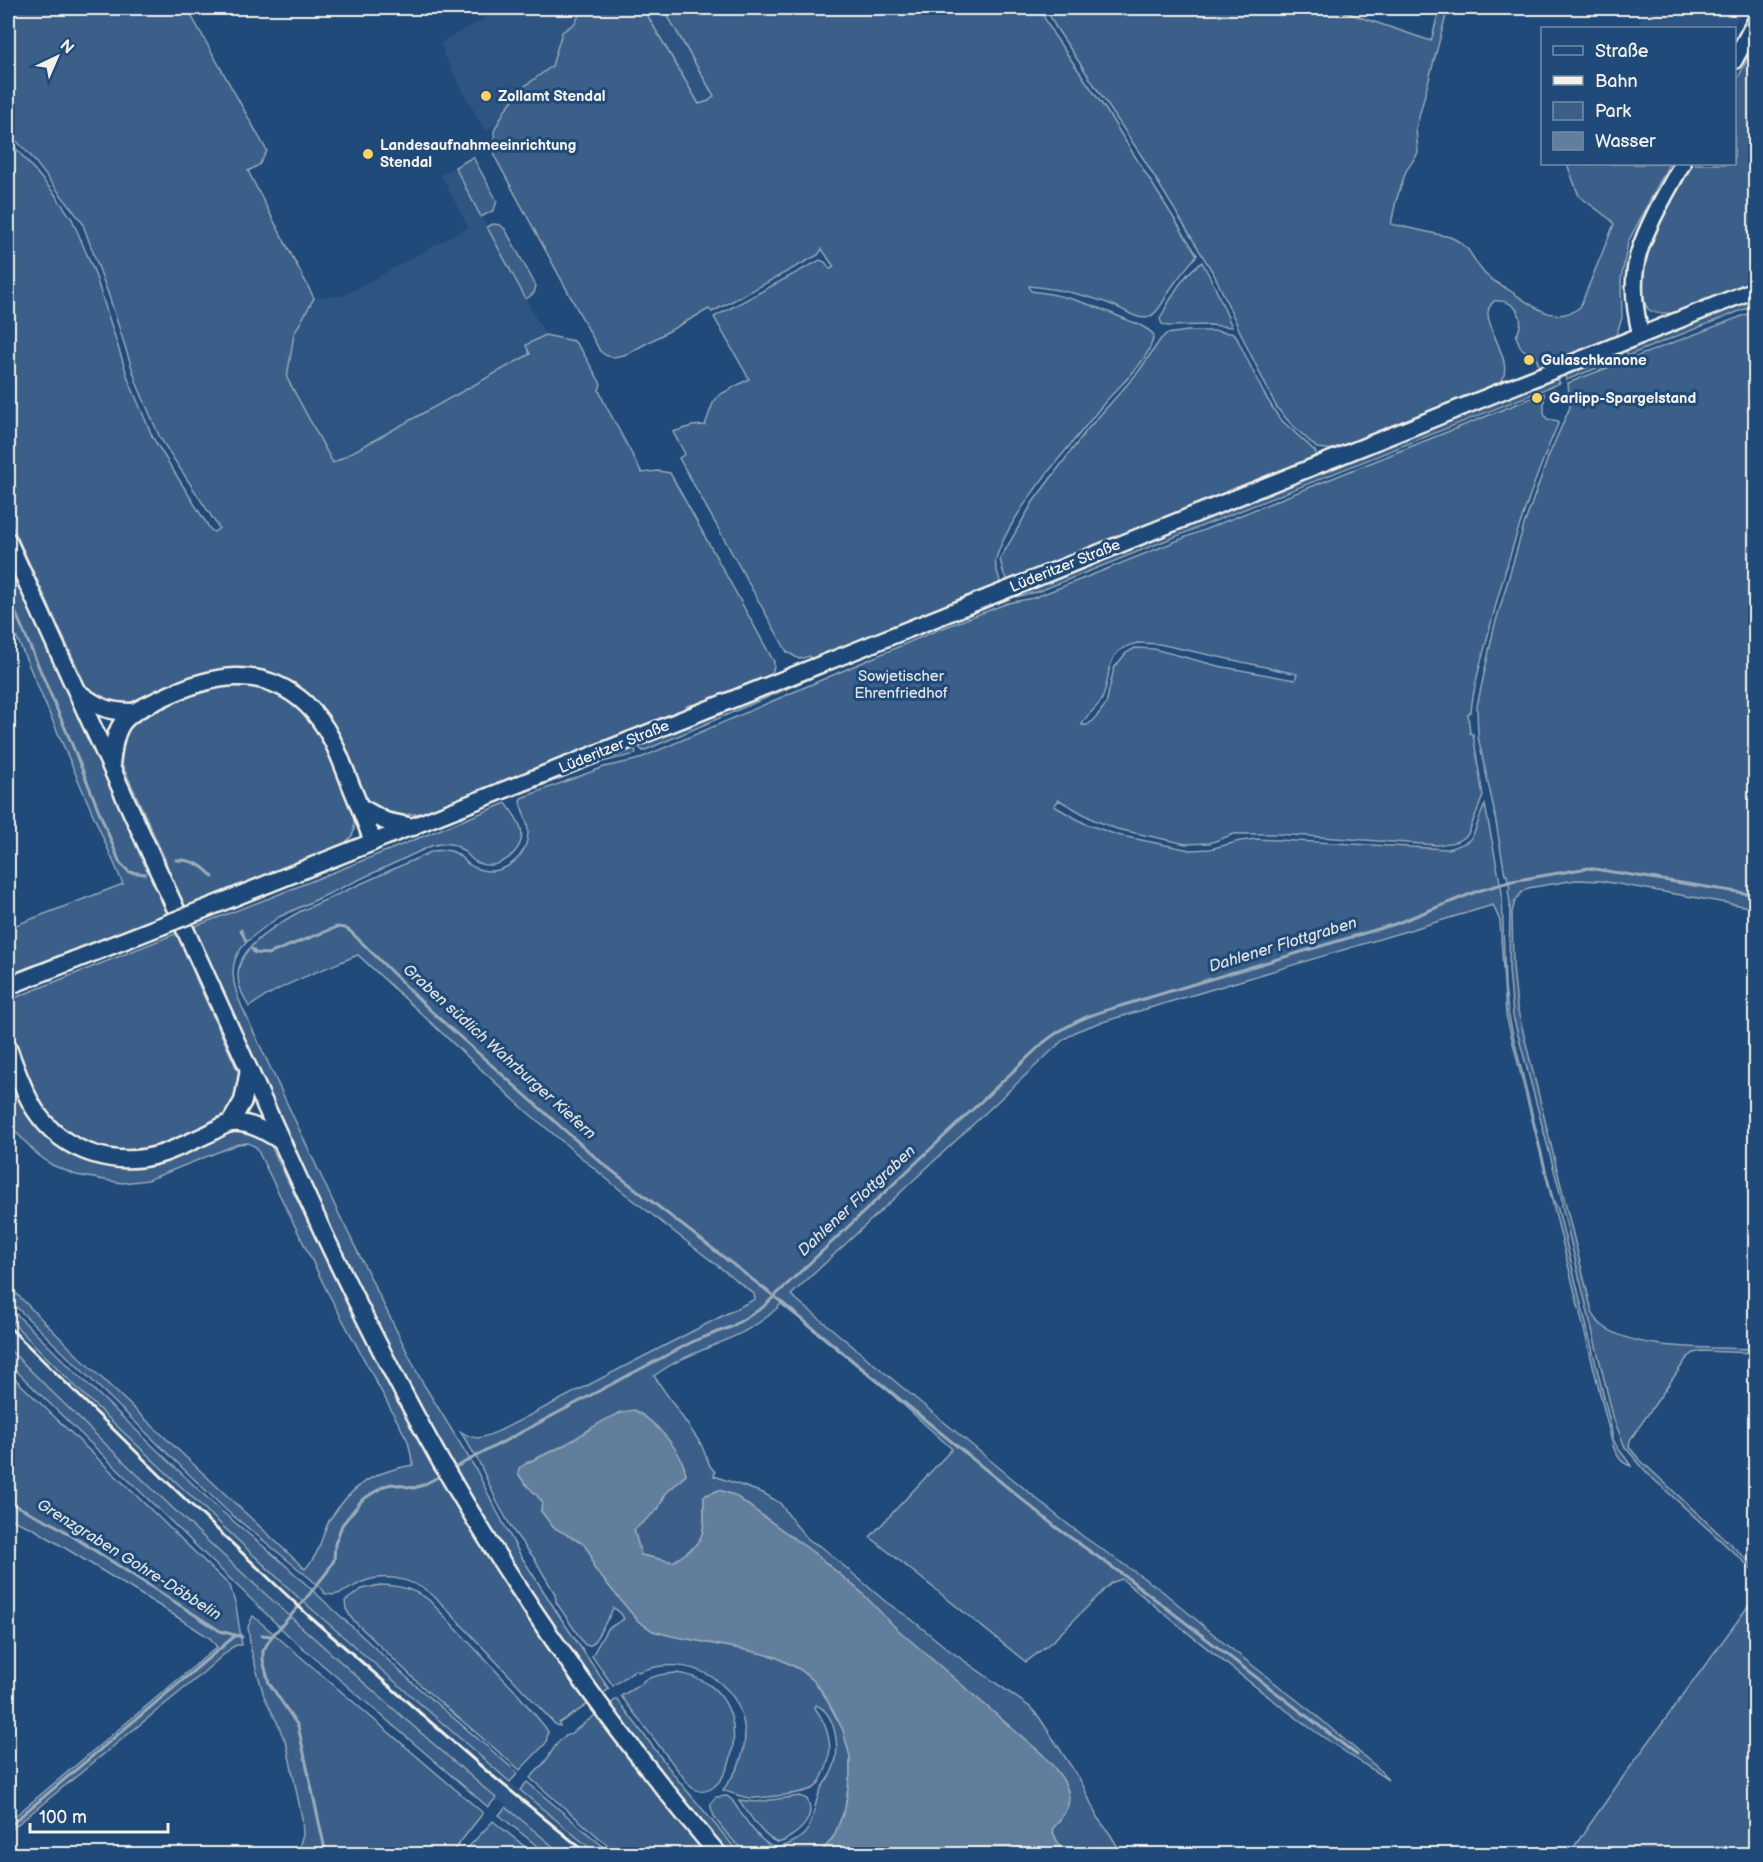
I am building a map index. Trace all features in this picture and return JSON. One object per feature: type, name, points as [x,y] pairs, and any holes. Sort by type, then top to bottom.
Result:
[{"type":"main road","points":[[1736,57],[1755,20]]},
{"type":"main road","points":[[1641,335],[1635,313],[1634,287],[1639,253],[1681,165]]},
{"type":"main road","name":"Lüderitzer Straße","points":[[373,842],[1755,289]]},
{"type":"main road","points":[[8,541],[344,1275],[441,1461],[526,1600],[592,1696],[662,1787],[718,1854]]},
{"type":"main road","points":[[8,986],[373,842],[336,747],[324,725],[299,699],[274,685],[241,677],[213,678],[185,687],[132,712],[105,709],[93,704],[76,691]]},
{"type":"main road","points":[[110,766],[116,734],[132,712]]},
{"type":"main road","points":[[360,807],[385,821],[413,827]]},
{"type":"main road","points":[[8,1048],[28,1098],[40,1116],[63,1140],[89,1153],[119,1159],[152,1156],[172,1150],[230,1123],[243,1101],[249,1071]]},
{"type":"main road","points":[[230,1123],[258,1128],[282,1142]]},
{"type":"shaded area","points":[[484,8],[668,8],[719,99],[692,114],[648,40],[485,131],[443,54],[445,53],[440,43],[484,19],[479,10]]},
{"type":"shaded area","points":[[1647,8],[1743,8],[1734,27],[1637,27]]},
{"type":"shaded area","points":[[455,167],[545,335],[526,345],[530,354],[333,463],[287,378],[294,334],[314,298],[343,296],[468,227],[441,175]]},
{"type":"shaded area","points":[[8,1318],[82,1393],[307,1606],[495,1770],[597,1854],[562,1854],[302,1628],[185,1520],[8,1348]]},
{"type":"green space","points":[[8,8],[187,8],[267,151],[259,165],[248,171],[314,298],[294,334],[287,378],[333,463],[530,354],[526,345],[545,335],[574,341],[601,384],[599,390],[604,402],[642,473],[658,471],[670,473],[774,662],[771,676],[697,706],[693,704],[687,706],[682,713],[444,808],[424,813],[391,816],[367,804],[343,747],[264,674],[116,707],[91,694],[8,520],[8,139],[54,193],[72,219],[94,271],[129,381],[153,438],[210,529],[214,532],[219,528],[160,438],[137,384],[82,222],[30,155],[8,132]]},
{"type":"green space","points":[[583,8],[643,8],[699,104],[709,101],[714,96],[663,8],[1039,8],[1054,35],[1106,110],[1197,255],[1157,311],[1145,318],[1084,296],[1029,286],[1031,291],[1068,298],[1102,309],[1141,325],[1154,335],[1147,354],[1062,455],[1008,530],[996,559],[1000,585],[914,622],[908,620],[902,623],[901,627],[815,662],[810,656],[799,659],[787,652],[679,458],[685,454],[673,432],[692,426],[705,425],[713,403],[719,395],[749,379],[714,317],[820,260],[825,262],[830,269],[834,267],[822,249],[818,255],[712,312],[709,309],[629,353],[610,357],[600,351],[495,157],[494,131],[505,110],[521,89],[552,66],[562,32],[575,23]]},
{"type":"green space","points":[[1046,8],[1333,8],[1431,41],[1440,8],[1448,8],[1416,128],[1418,153],[1406,171],[1391,224],[1450,237],[1467,249],[1491,279],[1536,308],[1562,315],[1580,307],[1614,224],[1579,196],[1567,165],[1668,165],[1628,242],[1621,280],[1622,318],[1615,338],[1539,366],[1536,358],[1521,348],[1516,336],[1520,316],[1514,306],[1502,301],[1494,301],[1488,313],[1489,321],[1505,369],[1498,385],[1337,450],[1317,448],[1277,408],[1215,276],[1143,158],[1055,26]]},
{"type":"green space","points":[[1755,44],[1755,283],[1679,314],[1652,311],[1645,304],[1643,287],[1648,255],[1660,223],[1692,165],[1736,165],[1736,82]]},
{"type":"green space","points":[[473,157],[497,201],[494,210],[481,217],[455,167]]},
{"type":"green space","points":[[493,224],[505,229],[536,286],[534,293],[526,299],[487,227]]},
{"type":"green space","points":[[1202,262],[1232,327],[1162,324],[1160,319],[1177,288]]},
{"type":"green space","points":[[1755,296],[1755,305],[1627,356],[1626,349]]},
{"type":"green space","points":[[1755,311],[1755,908],[1601,881],[1576,880],[1528,888],[1515,901],[1512,912],[1513,966],[1517,1007],[1595,1317],[1603,1326],[1618,1334],[1655,1344],[1697,1348],[1755,1349],[1755,1353],[1701,1351],[1687,1358],[1630,1440],[1629,1447],[1755,1567],[1755,1572],[1648,1474],[1625,1447],[1614,1420],[1562,1200],[1513,1016],[1509,969],[1510,903],[1508,890],[1510,889],[1507,875],[1505,875],[1478,737],[1477,706],[1494,628],[1524,525],[1549,455],[1570,407],[1568,383]]},
{"type":"green space","points":[[1217,331],[1235,334],[1263,392],[1279,418],[1315,451],[1317,456],[1315,459],[1010,583],[1004,575],[1000,559],[1033,502],[1086,431],[1139,371],[1160,340],[1166,334]]},
{"type":"green space","points":[[1621,351],[1623,358],[1566,380],[1565,374]]},
{"type":"green space","points":[[1556,377],[1560,383],[1037,592],[1016,597],[1014,594]]},
{"type":"green space","name":"Sowjetischer Ehrenfriedhof","points":[[1544,393],[1544,414],[1547,419],[1558,421],[1558,424],[1527,502],[1510,555],[1478,673],[1471,712],[1468,714],[1483,796],[1465,837],[1437,845],[1277,834],[1234,834],[1210,843],[1186,844],[1117,829],[1094,820],[1059,800],[1054,806],[1084,823],[1117,835],[1190,850],[1210,849],[1256,839],[1447,849],[1458,846],[1471,838],[1485,805],[1502,892],[1505,986],[1513,1035],[1614,1440],[1631,1466],[1622,1461],[1613,1446],[1506,1015],[1500,921],[1493,905],[1077,1031],[1062,1041],[791,1295],[1055,1514],[1161,1590],[1312,1712],[1380,1770],[1388,1780],[1317,1733],[1272,1699],[1122,1579],[1107,1587],[1054,1640],[1026,1662],[870,1537],[952,1449],[887,1390],[781,1304],[751,1328],[686,1357],[654,1376],[701,1444],[715,1472],[714,1476],[763,1493],[780,1503],[809,1540],[823,1548],[886,1602],[949,1650],[1030,1707],[1082,1783],[1097,1817],[1122,1854],[1067,1854],[1059,1845],[1052,1830],[1043,1755],[895,1628],[861,1592],[814,1553],[734,1495],[719,1490],[704,1496],[702,1535],[693,1548],[673,1562],[641,1555],[634,1530],[658,1509],[666,1493],[686,1475],[620,1412],[567,1444],[526,1463],[535,1493],[542,1501],[541,1511],[553,1527],[584,1544],[591,1555],[594,1568],[638,1621],[653,1631],[776,1657],[801,1670],[814,1681],[824,1695],[843,1730],[850,1756],[845,1809],[834,1836],[820,1854],[746,1854],[714,1817],[712,1802],[716,1797],[727,1796],[755,1832],[771,1846],[780,1847],[798,1839],[811,1822],[820,1791],[835,1763],[835,1734],[829,1716],[816,1705],[815,1708],[827,1731],[830,1748],[827,1765],[814,1788],[792,1794],[750,1798],[723,1790],[740,1762],[745,1738],[742,1717],[734,1698],[720,1683],[703,1672],[683,1666],[661,1666],[638,1672],[635,1670],[613,1686],[592,1656],[607,1629],[624,1619],[622,1615],[613,1608],[593,1644],[588,1646],[584,1644],[556,1602],[555,1594],[534,1558],[514,1532],[478,1460],[460,1431],[476,1438],[501,1430],[755,1299],[754,1294],[614,1185],[526,1111],[358,955],[288,984],[249,1007],[239,984],[240,965],[244,955],[261,937],[292,916],[433,851],[443,850],[456,853],[478,869],[488,871],[506,867],[520,855],[527,839],[527,822],[520,802],[521,798],[604,767],[636,760],[935,631],[1008,603],[1033,598]],"holes":[[[1138,643],[1159,644],[1297,674],[1295,680],[1218,666],[1154,649],[1135,648],[1126,653],[1114,668],[1106,704],[1094,720],[1087,725],[1082,725],[1102,699],[1111,664],[1119,651]]]},
{"type":"green space","points":[[8,555],[171,912],[8,975],[8,928],[123,884],[8,617]]},
{"type":"green space","points":[[854,657],[856,659],[643,751],[639,747],[640,743]]},
{"type":"green space","points":[[249,684],[274,692],[296,704],[321,731],[354,814],[354,831],[343,845],[182,908],[165,859],[121,762],[119,753],[122,734],[140,716],[206,686]]},
{"type":"green space","points":[[630,746],[635,749],[636,754],[602,762],[521,794],[528,787]]},
{"type":"green space","points":[[506,803],[520,825],[522,837],[517,849],[509,858],[493,865],[487,865],[476,862],[454,845],[445,843],[431,846],[279,917],[244,945],[234,964],[233,976],[242,1007],[337,1210],[421,1380],[477,1471],[521,1556],[609,1689],[600,1696],[469,1497],[368,1310],[190,928]]},
{"type":"green space","points":[[180,932],[197,981],[239,1074],[241,1083],[229,1114],[170,1144],[144,1152],[109,1152],[68,1135],[43,1111],[30,1085],[9,1030],[8,1004],[17,997]]},
{"type":"green space","points":[[8,1065],[23,1102],[94,1162],[235,1130],[249,1130],[270,1144],[349,1308],[366,1332],[590,1703],[559,1723],[560,1726],[556,1725],[438,1600],[415,1584],[396,1579],[377,1578],[362,1582],[341,1593],[330,1595],[324,1593],[312,1580],[226,1510],[8,1299],[8,1285],[78,1356],[305,1569],[316,1553],[330,1519],[354,1490],[380,1474],[413,1465],[408,1441],[327,1291],[256,1147],[248,1143],[238,1144],[148,1180],[122,1183],[76,1175],[52,1165],[37,1154],[14,1130],[8,1120]]},
{"type":"green space","points":[[8,1306],[219,1509],[283,1563],[415,1685],[518,1773],[510,1782],[299,1598],[82,1393],[8,1318]]},
{"type":"green space","points":[[8,1348],[126,1464],[248,1578],[496,1798],[488,1807],[289,1636],[8,1363]]},
{"type":"green space","points":[[8,1372],[230,1586],[236,1606],[242,1645],[231,1648],[8,1832],[8,1822],[217,1647],[210,1638],[163,1608],[34,1529],[8,1518]]},
{"type":"green space","points":[[380,1585],[406,1588],[429,1600],[516,1692],[545,1727],[548,1732],[546,1743],[520,1770],[427,1691],[352,1619],[346,1609],[345,1601],[362,1589]]},
{"type":"green space","points":[[1755,1597],[1755,1854],[1569,1854],[1623,1777]]},
{"type":"green space","points":[[253,1616],[483,1813],[451,1854],[297,1854],[303,1834],[302,1818],[287,1746],[264,1696],[251,1650],[248,1627]]},
{"type":"green space","points":[[676,1673],[706,1683],[724,1700],[732,1723],[733,1746],[727,1768],[717,1784],[704,1791],[690,1786],[621,1696],[647,1679]]},
{"type":"green space","points":[[617,1699],[678,1780],[740,1854],[726,1854],[607,1706]]},
{"type":"green space","points":[[598,1713],[711,1854],[618,1854],[530,1778],[545,1762],[559,1741]]},
{"type":"green space","points":[[527,1782],[612,1854],[597,1854],[520,1790]]},
{"type":"green space","points":[[800,1796],[807,1799],[809,1805],[807,1821],[795,1834],[779,1842],[772,1840],[761,1830],[739,1800],[756,1802]]},
{"type":"green space","points":[[506,1807],[562,1854],[547,1854],[499,1815]]},
{"type":"green space","points":[[493,1821],[534,1854],[462,1854]]},
{"type":"water","points":[[634,1410],[651,1421],[667,1438],[680,1456],[686,1475],[666,1493],[658,1509],[634,1530],[641,1555],[673,1562],[693,1548],[702,1535],[704,1496],[719,1490],[734,1495],[814,1553],[861,1592],[896,1628],[1043,1755],[1063,1780],[1069,1795],[1066,1810],[1052,1830],[1059,1845],[1067,1854],[820,1854],[834,1836],[845,1809],[850,1757],[843,1730],[824,1694],[814,1681],[801,1670],[776,1657],[672,1636],[653,1631],[638,1621],[594,1568],[591,1555],[584,1544],[553,1527],[541,1511],[542,1501],[518,1473],[519,1468],[525,1464],[560,1447],[607,1419]]},
{"type":"waterway","name":"Graben südlich Wahrburger Kiefern","points":[[8,595],[120,863],[129,872],[145,874]]},
{"type":"waterway","name":"Graben südlich Wahrburger Kiefern","points":[[176,860],[196,864],[213,877]]},
{"type":"waterway","name":"Dahlener Flottgraben","points":[[452,1469],[694,1341],[731,1327],[762,1308],[1043,1043],[1081,1019],[1395,924],[1478,891],[1512,881],[1588,868],[1756,895]]},
{"type":"waterway","points":[[252,949],[255,953],[268,954],[337,927],[350,931],[431,1011],[602,1163],[775,1297],[1057,1528],[1129,1579],[1357,1755]]},
{"type":"waterway","name":"Graben südlich Wahrburger Kiefern","points":[[241,930],[246,941]]},
{"type":"waterway","name":"Dahlener Flottgraben","points":[[326,1854],[298,1726],[269,1683],[263,1651],[272,1636],[327,1572],[334,1560],[335,1544],[342,1525],[362,1500],[384,1486],[392,1484],[414,1488],[442,1475]]},
{"type":"waterway","name":"Grenzgraben Gohre-Döbbelin","points":[[8,1502],[52,1523],[220,1631],[242,1637],[239,1635]]},
{"type":"waterway","points":[[8,1827],[236,1635]]},
{"type":"waterway","name":"Grenzgraben Gohre-Döbbelin","points":[[262,1635],[272,1636]]},
{"type":"railway","points":[[8,1326],[164,1479],[310,1617],[489,1773],[588,1854]]},
{"type":"place","name":"Zollamt Stendal","points":[[486,96]]},
{"type":"place","name":"Landesaufnahmeeinrichtung Stendal","points":[[368,154]]},
{"type":"place","name":"Gulaschkanone","points":[[1529,360]]},
{"type":"place","name":"Garlipp-Spargelstand","points":[[1537,398]]}]
